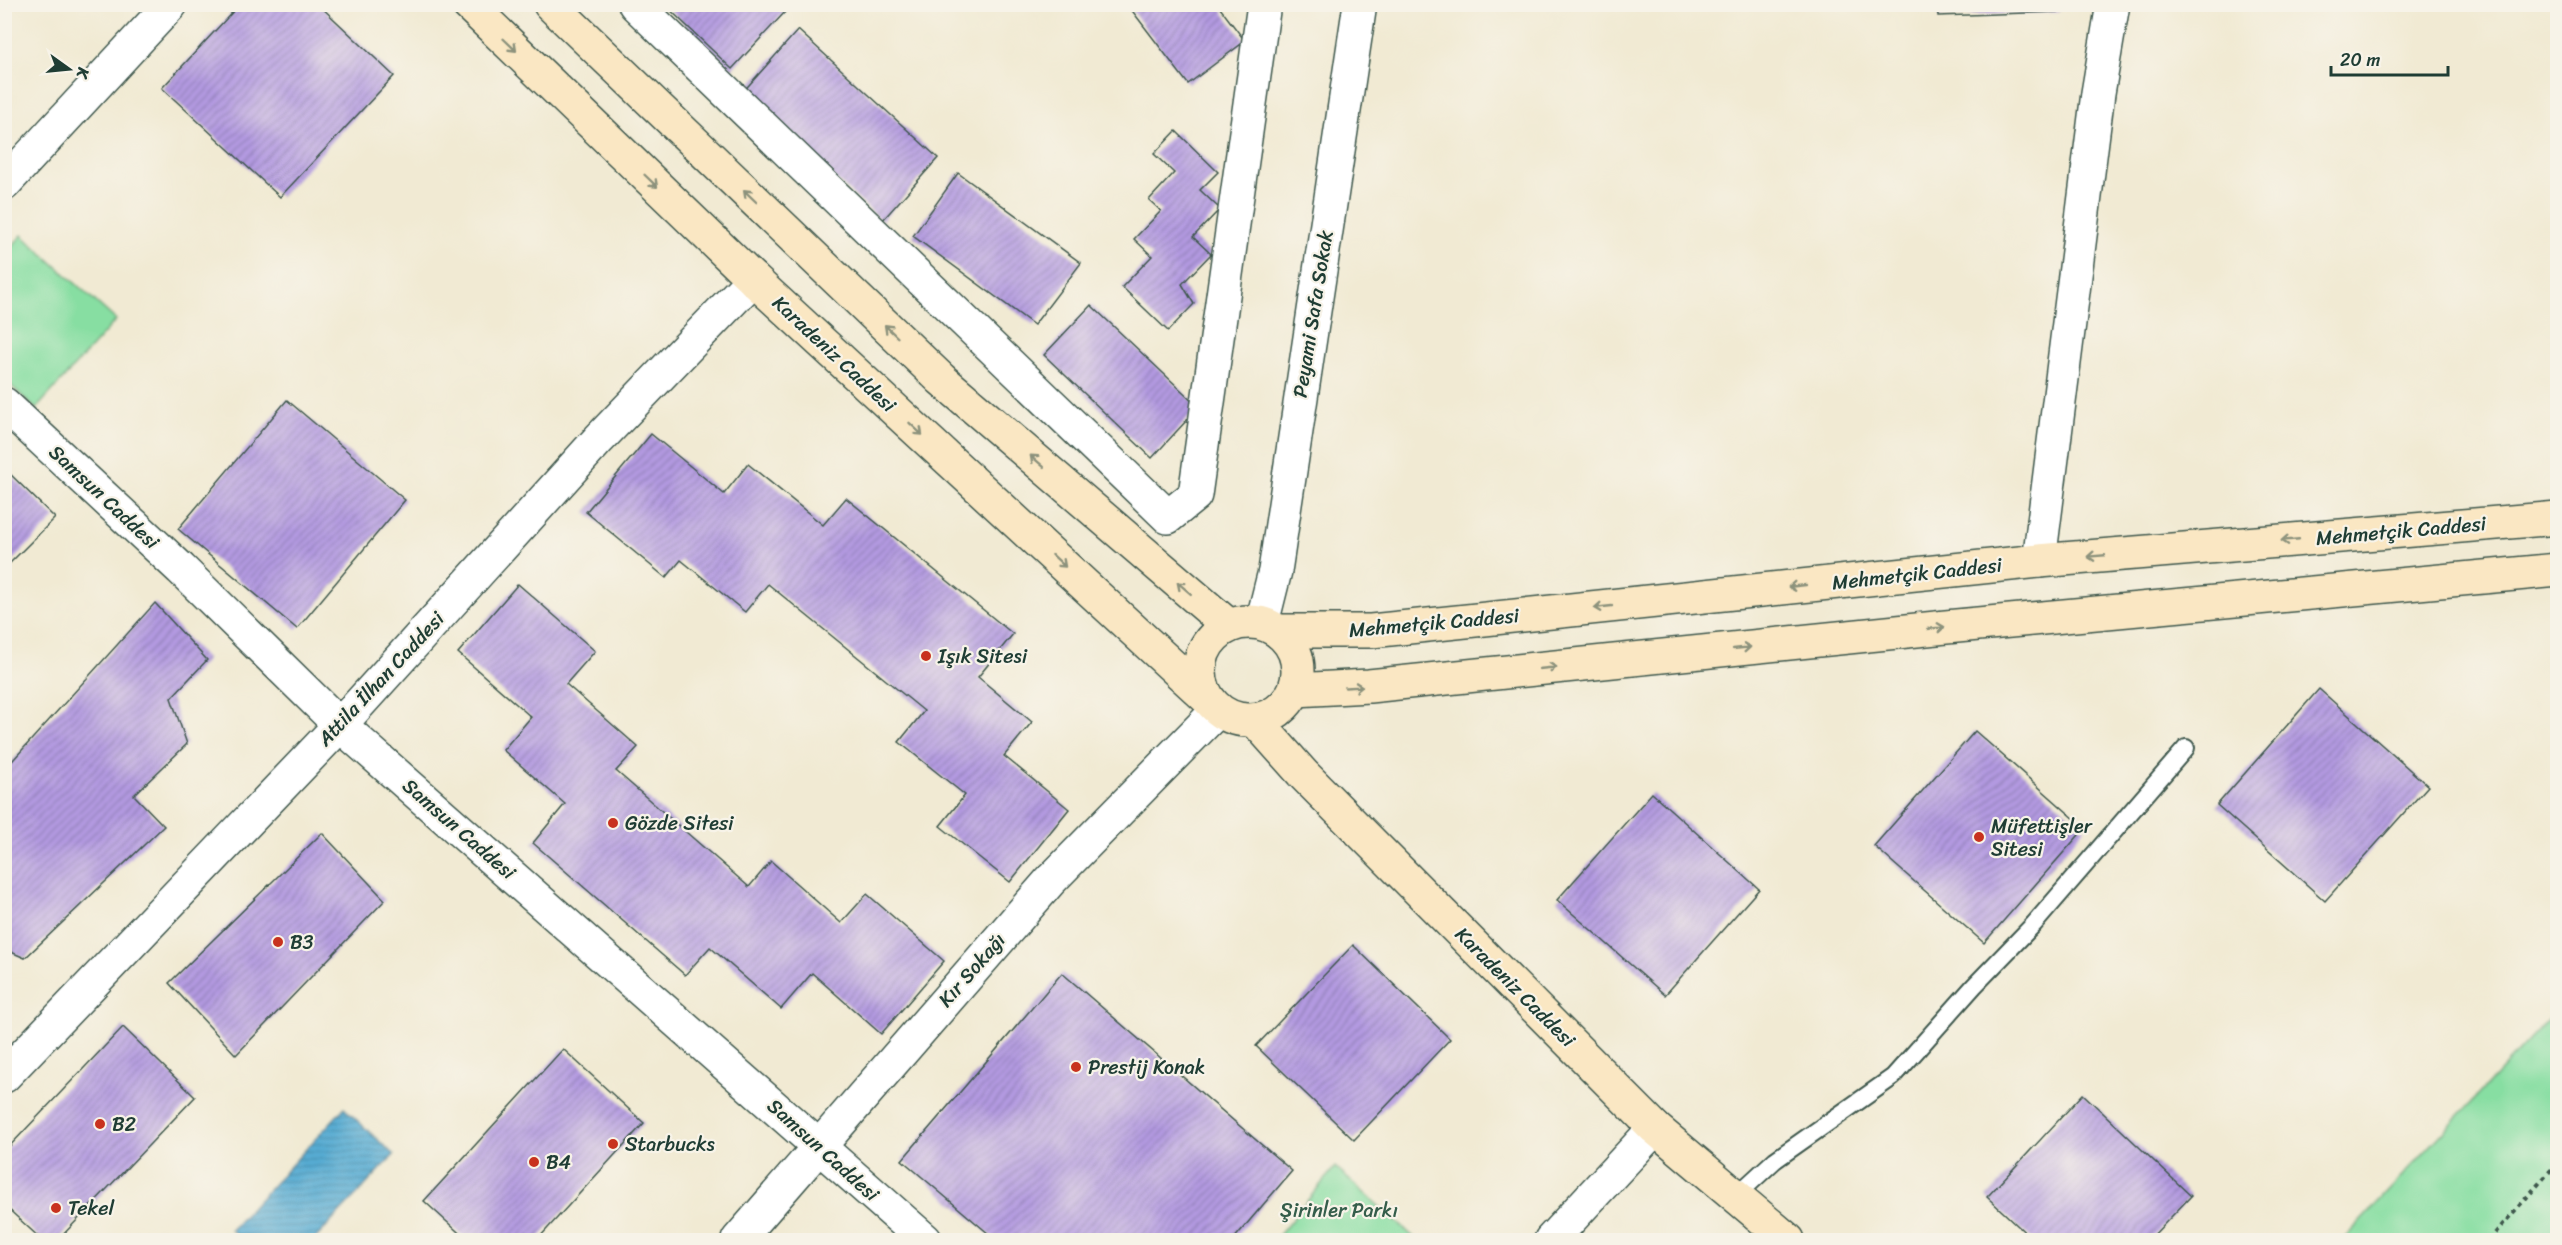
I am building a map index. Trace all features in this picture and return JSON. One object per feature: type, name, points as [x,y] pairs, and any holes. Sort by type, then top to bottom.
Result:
[{"type":"main road","name":"Karadeniz Caddesi","points":[[468,4],[753,279],[1212,703]]},
{"type":"main road","points":[[550,4],[942,379],[1229,626]]},
{"type":"main road","name":"Mehmetçik Caddesi","points":[[1270,627],[1371,631],[2039,561],[2558,518]]},
{"type":"main road","points":[[1295,690],[1369,686],[1946,627],[2558,570]]},
{"type":"main road","points":[[1245,622],[1270,627],[1290,644],[1296,659],[1298,673],[1295,690],[1285,704],[1271,715],[1255,720],[1238,719],[1212,703],[1201,681],[1200,666],[1204,649],[1215,636],[1229,626],[1245,622]]},
{"type":"main road","name":"Karadeniz Caddesi","points":[[1255,720],[1304,775],[1655,1128],[1788,1240]]},
{"type":"street","points":[[4,184],[171,4]]},
{"type":"street","points":[[635,4],[1168,517],[1195,495],[1264,4]]},
{"type":"street","name":"Peyami Safa Sokak","points":[[1270,627],[1275,571],[1360,4]]},
{"type":"street","points":[[2039,561],[2098,93],[2113,4]]},
{"type":"street","name":"Attila İlhan Caddesi","points":[[4,1076],[340,725],[599,439],[753,279]]},
{"type":"street","name":"Samsun Caddesi","points":[[4,404],[181,569],[340,725],[925,1240]]},
{"type":"street","name":"Kır Sokağı","points":[[738,1240],[1050,881],[1212,703]]},
{"type":"street","points":[[1551,1240],[1655,1128]]},
{"type":"lane","points":[[1737,1195],[1775,1160],[1893,1077],[1974,986],[2034,924],[2186,748]]},
{"type":"path","points":[[4,87],[7,90],[4,93]]},
{"type":"path","points":[[2488,1240],[2558,1162]]},
{"type":"green space","points":[[22,235],[116,320],[36,409],[5,380],[5,254]]},
{"type":"green space","points":[[2557,1010],[2557,1232],[2549,1240],[2343,1240]]},
{"type":"green space","name":"Şirinler Parkı","points":[[1335,1167],[1417,1240],[1275,1240]]},
{"type":"water","points":[[344,1108],[394,1155],[314,1240],[243,1240],[231,1230]]},
{"type":"building","points":[[240,4],[318,4],[394,76],[280,197],[162,88]]},
{"type":"building","points":[[664,4],[777,4],[785,12],[732,69]]},
{"type":"building","points":[[1127,4],[1217,4],[1245,41],[1188,84]]},
{"type":"building","points":[[1937,4],[2058,4],[2059,12],[1938,16]]},
{"type":"building","points":[[798,30],[938,158],[882,221],[741,94]]},
{"type":"building","points":[[1176,131],[1218,172],[1200,190],[1220,209],[1193,237],[1211,254],[1182,284],[1194,304],[1168,331],[1122,287],[1152,256],[1134,239],[1161,211],[1149,200],[1174,173],[1154,154]]},
{"type":"building","points":[[958,173],[1081,263],[1034,325],[913,236]]},
{"type":"building","points":[[1091,305],[1199,407],[1152,458],[1044,355]]},
{"type":"building","points":[[287,400],[405,500],[297,629],[178,529]]},
{"type":"building","name":"Işık Sitesi","points":[[651,434],[724,494],[748,464],[823,525],[846,498],[1013,634],[978,677],[1032,722],[1004,756],[1069,809],[1010,882],[940,826],[965,795],[899,742],[924,711],[768,584],[745,612],[681,560],[666,578],[586,512]]},
{"type":"building","points":[[4,468],[55,518],[9,564],[4,560]]},
{"type":"building","name":"Gözde Sitesi","points":[[518,584],[595,651],[566,684],[638,747],[616,771],[749,887],[771,861],[841,923],[867,894],[944,961],[881,1034],[812,973],[781,1009],[710,947],[685,975],[533,843],[565,804],[503,750],[531,717],[458,653]]},
{"type":"building","points":[[155,603],[207,660],[171,698],[187,744],[134,795],[164,826],[25,958],[4,949],[4,770]]},
{"type":"building","points":[[2319,689],[2428,786],[2325,901],[2217,805]]},
{"type":"building","name":"Müfettişler Sitesi","points":[[1975,731],[2085,828],[1984,943],[1874,846]]},
{"type":"building","points":[[1652,793],[1759,889],[1665,995],[1557,900]]},
{"type":"building","name":"B3","points":[[322,833],[385,900],[236,1055],[169,983]]},
{"type":"building","points":[[1353,945],[1450,1039],[1354,1140],[1256,1046]]},
{"type":"building","name":"Prestij Konak","points":[[1062,973],[1292,1171],[1233,1240],[996,1240],[902,1160]]},
{"type":"building","name":"B2","points":[[123,1027],[195,1097],[58,1240],[42,1240],[4,1205],[4,1152]]},
{"type":"building","name":"B4","points":[[563,1049],[644,1123],[537,1240],[467,1240],[424,1201]]},
{"type":"building","points":[[2083,1094],[2191,1196],[2149,1240],[2033,1240],[1987,1197]]},
{"type":"place","name":"Işık Sitesi","points":[[926,656]]},
{"type":"place","name":"Gözde Sitesi","points":[[613,823]]},
{"type":"place","name":"Müfettişler Sitesi","points":[[1979,837]]},
{"type":"place","name":"B3","points":[[278,942]]},
{"type":"place","name":"Prestij Konak","points":[[1076,1067]]},
{"type":"place","name":"B2","points":[[100,1124]]},
{"type":"place","name":"Starbucks","points":[[613,1144]]},
{"type":"place","name":"B4","points":[[534,1162]]},
{"type":"place","name":"Tekel","points":[[56,1208]]}]
